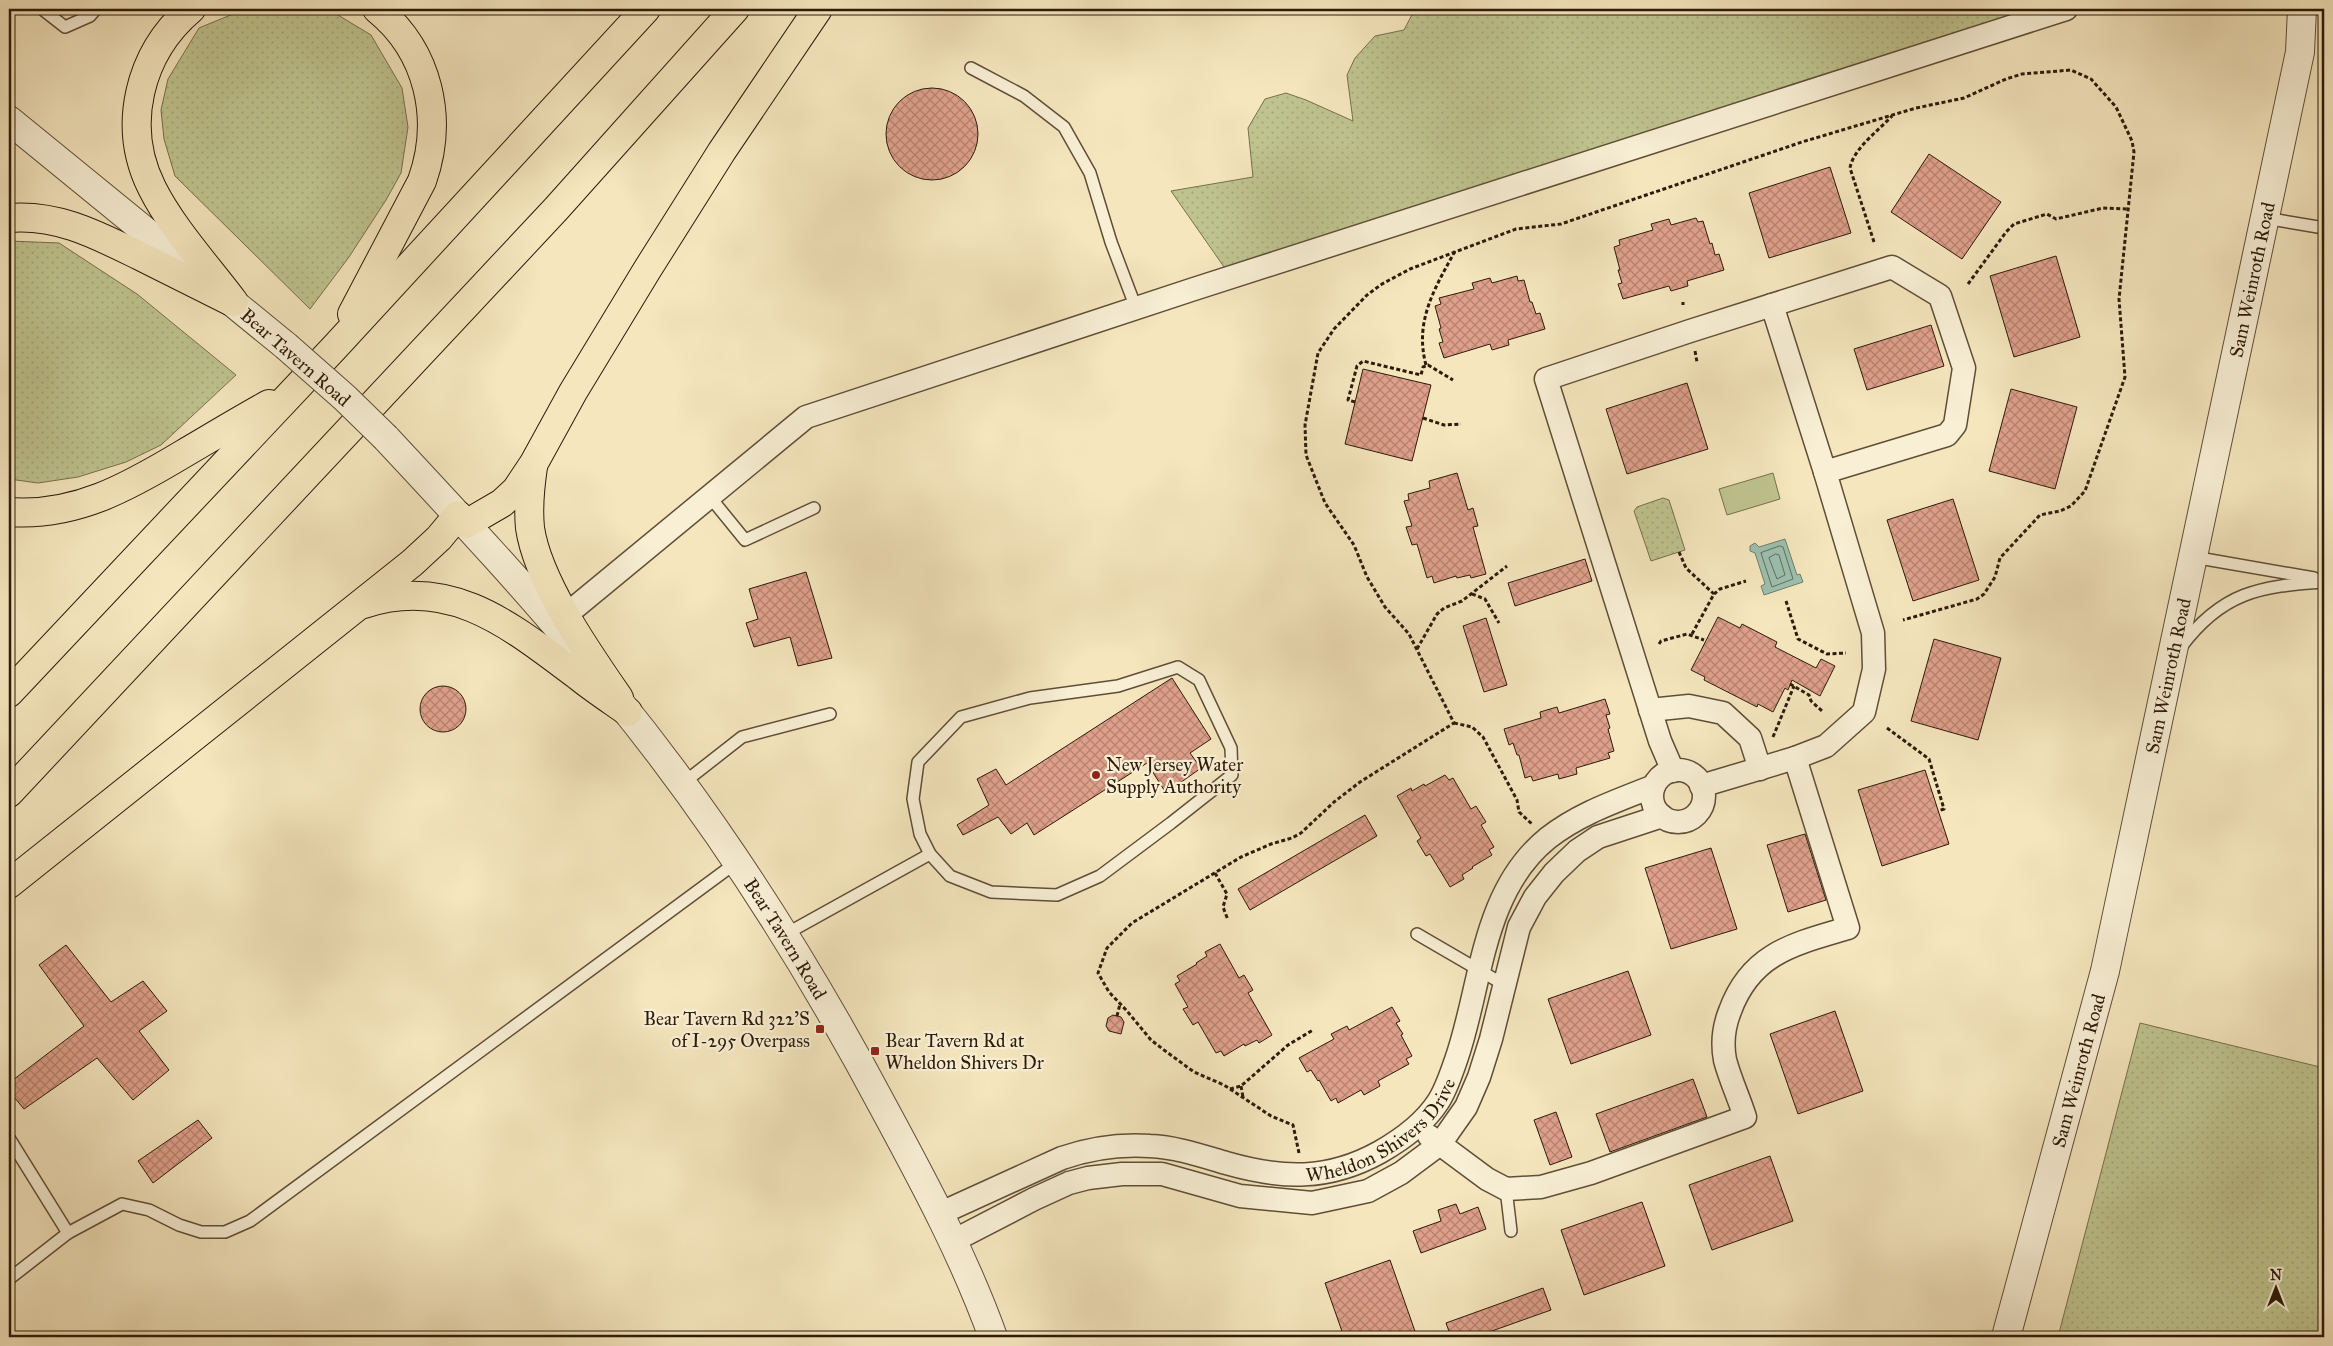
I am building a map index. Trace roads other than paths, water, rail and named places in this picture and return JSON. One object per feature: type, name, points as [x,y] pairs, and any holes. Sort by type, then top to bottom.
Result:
[{"type":"highway","points":[[191,9],[164,38],[149,64],[139,95],[137,134],[145,172],[159,201],[234,302]]},
{"type":"highway","points":[[335,347],[422,181],[429,160],[432,138],[430,97],[416,55],[406,39],[377,9]]},
{"type":"highway","points":[[9,693],[335,347],[646,9]]},
{"type":"highway","points":[[9,793],[556,209],[735,9]]},
{"type":"highway","points":[[9,884],[240,702],[412,563],[462,519],[509,496],[516,490],[534,463],[573,392],[647,270],[722,151],[818,9]]},
{"type":"highway","points":[[9,218],[37,217],[71,224],[102,237],[234,302]]},
{"type":"highway","points":[[9,512],[32,512],[69,508],[114,493],[140,480],[298,386]]},
{"type":"highway","points":[[534,463],[530,485],[530,530],[560,620],[628,712]]},
{"type":"highway","points":[[352,610],[381,599],[406,596],[438,598],[470,606],[503,621],[628,712]]},
{"type":"street","points":[[560,620],[806,417],[1136,308],[2066,9]]},
{"type":"street","name":"Sam Weinroth Road","points":[[2006,1337],[2104,971],[2300,52],[2302,9]]},
{"type":"street","name":"Bear Tavern Road","points":[[9,120],[234,302],[345,398],[386,438],[560,620]]},
{"type":"street","points":[[1673,771],[1660,741],[1546,378],[1892,267],[1940,296],[1964,368],[1955,425],[1946,435],[1825,472]]},
{"type":"street","points":[[1701,786],[1795,758],[1826,746],[1864,712],[1874,669],[1872,633],[1825,472],[1772,305]]},
{"type":"street","points":[[1650,710],[1689,706],[1723,713],[1750,738],[1760,769]]},
{"type":"street","name":"Bear Tavern Road","points":[[628,712],[737,862],[784,935],[863,1068],[953,1241],[993,1337]]},
{"type":"street","points":[[1416,1126],[1487,1179],[1506,1189],[1541,1187],[1591,1174],[1746,1117],[1725,1058],[1725,1025],[1734,998],[1751,972],[1774,954],[1790,945],[1848,928],[1795,758]]},
{"type":"street","points":[[1673,771],[1690,773],[1701,786],[1703,802],[1694,816],[1678,822],[1662,816],[1653,803],[1654,786],[1665,773],[1673,771]]},
{"type":"street","name":"Wheldon Shivers Drive","points":[[939,1214],[1082,1151],[1118,1146],[1152,1146],[1190,1153],[1266,1172],[1306,1176],[1331,1172],[1358,1163],[1382,1151],[1416,1126],[1439,1102],[1461,1045],[1494,917],[1504,894],[1524,862],[1547,839],[1574,820],[1594,809],[1654,786]]},
{"type":"street","name":"Wheldon Shivers Drive","points":[[953,1241],[1069,1182],[1088,1178],[1122,1174],[1162,1174],[1240,1196],[1312,1203],[1368,1191],[1401,1173],[1440,1144],[1466,1107],[1479,1077],[1519,927],[1535,898],[1554,873],[1577,851],[1598,837],[1662,816]]},
{"type":"lane","points":[[42,9],[65,27],[90,16],[96,9]]},
{"type":"lane","points":[[971,68],[1024,96],[1064,128],[1090,173],[1110,242],[1136,308]]},
{"type":"lane","points":[[2265,218],[2324,228]]},
{"type":"lane","points":[[710,497],[745,540],[814,508]]},
{"type":"lane","points":[[2193,557],[2324,581]]},
{"type":"lane","points":[[2170,663],[2197,626],[2207,617],[2231,602],[2278,585],[2324,581]]},
{"type":"lane","points":[[1178,667],[1199,680],[1231,748],[1232,775],[1171,824],[1100,876],[1057,895],[992,892],[950,876],[930,854],[920,834],[913,798],[918,762],[961,717],[1030,698],[1118,686],[1178,667]]},
{"type":"lane","points":[[682,784],[742,737],[830,714]]},
{"type":"lane","points":[[784,935],[930,854]]},
{"type":"lane","points":[[9,1280],[68,1233],[122,1204],[149,1210],[179,1225],[201,1232],[225,1232],[250,1221],[737,862]]},
{"type":"lane","points":[[1417,934],[1503,984]]},
{"type":"lane","points":[[9,1138],[68,1233]]},
{"type":"lane","points":[[1506,1189],[1511,1231]]},
{"type":"water","points":[[1785,539],[1797,575],[1800,574],[1803,582],[1764,595],[1761,586],[1765,584],[1755,553],[1750,551],[1750,546],[1755,543],[1759,547]]},
{"type":"place","name":"New Jersey Water Supply Authority","points":[[1096,775]]},
{"type":"place","name":"Bear Tavern Rd 322'S of I-295 Overpass","points":[[820,1029]]},
{"type":"place","name":"Bear Tavern Rd at Wheldon Shivers Dr","points":[[875,1051]]}]
